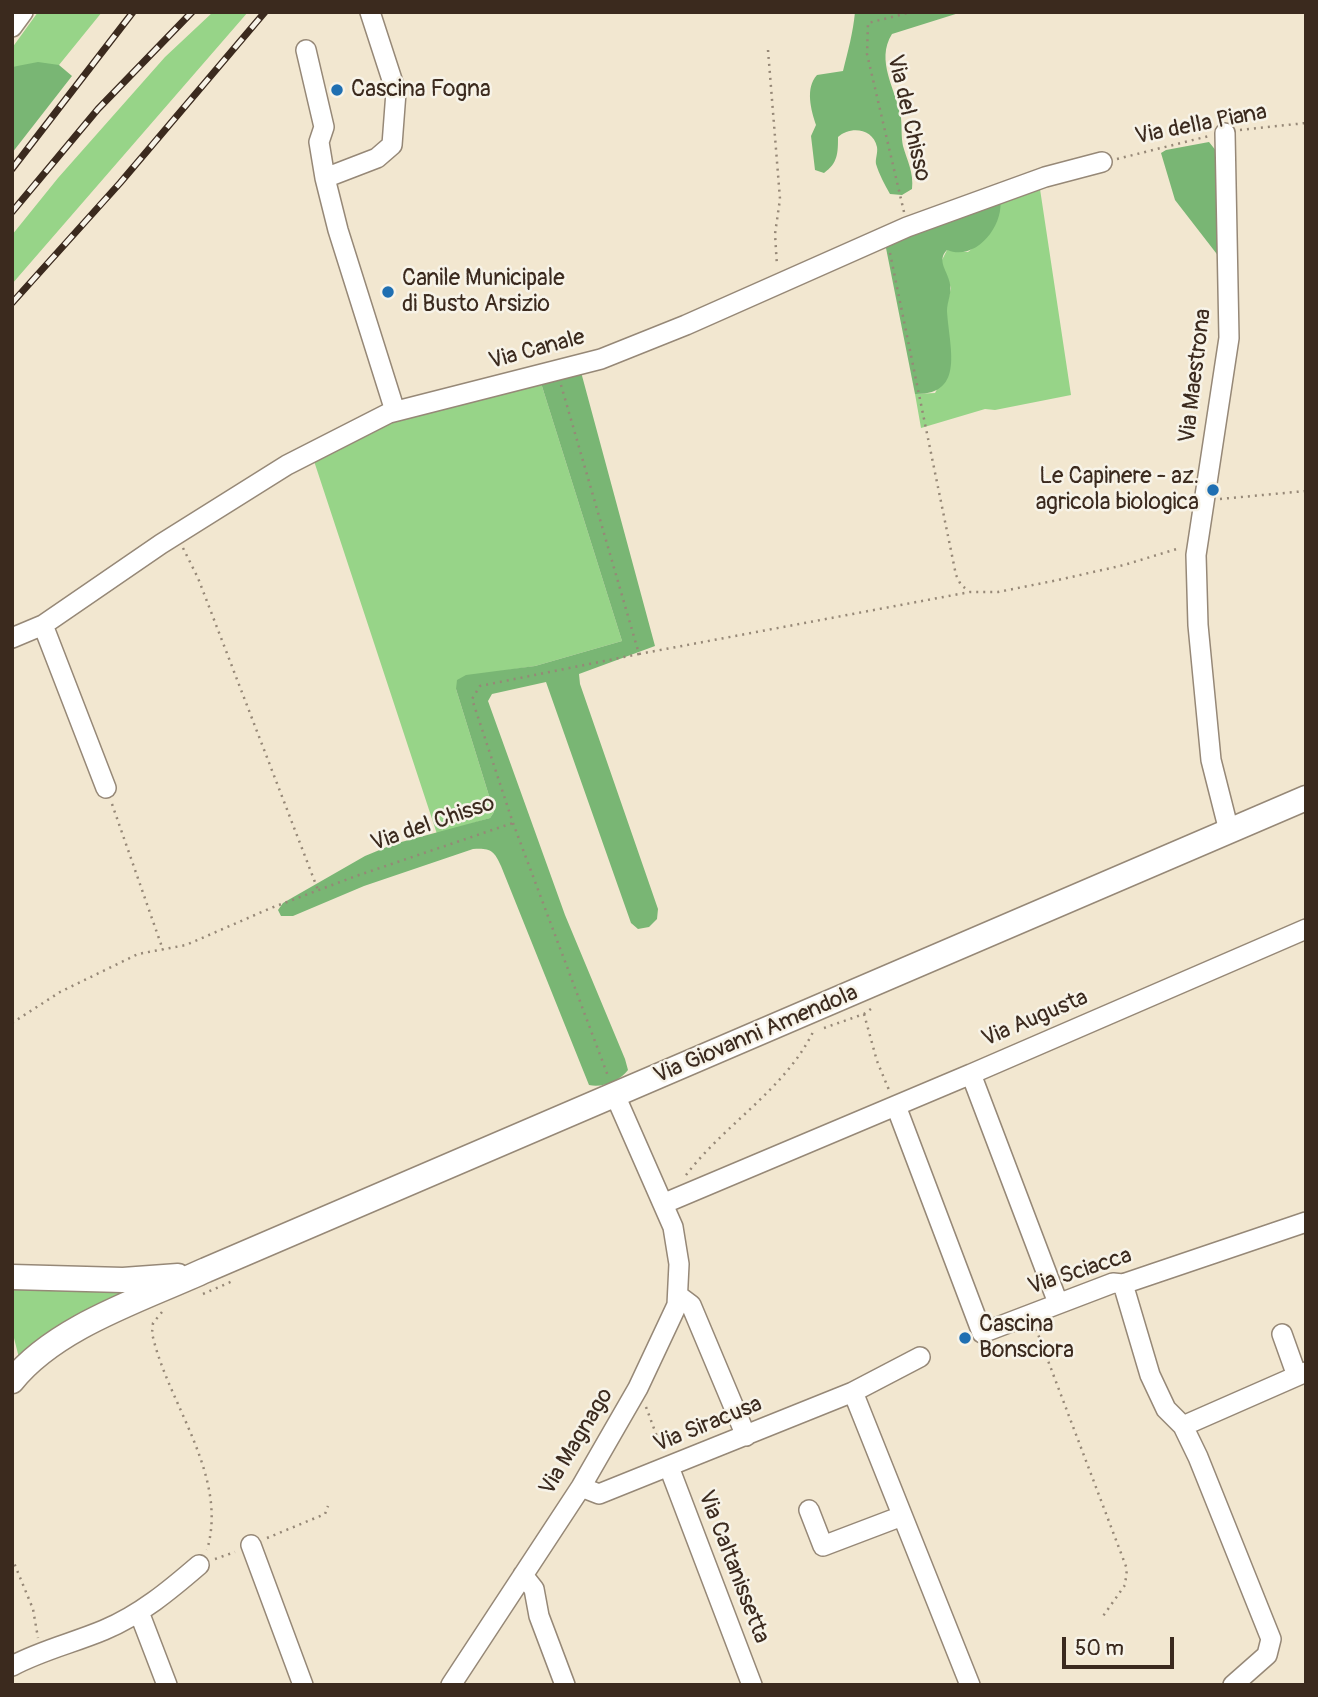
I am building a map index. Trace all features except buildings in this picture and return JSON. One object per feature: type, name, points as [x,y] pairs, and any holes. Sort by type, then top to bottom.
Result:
[{"type":"main road","name":"Via Giovanni Amendola","points":[[12,1381],[35,1356],[66,1336],[206,1270],[1306,798]]},
{"type":"main road","name":"Via Giovanni Amendola","points":[[12,1277],[155,1279],[206,1270]]},
{"type":"street","points":[[12,27],[23,12]]},
{"type":"street","points":[[325,177],[377,158],[392,145],[396,92],[370,12]]},
{"type":"street","points":[[306,50],[324,127],[319,142],[325,177],[338,230],[394,411]]},
{"type":"street","name":"Via Maestrona","points":[[1225,133],[1229,338],[1196,555],[1198,625],[1211,760],[1229,831]]},
{"type":"street","name":"Via Canale","points":[[12,638],[44,625],[176,535],[287,465],[394,411],[601,359],[686,326],[907,227],[1045,177],[1102,162]]},
{"type":"street","points":[[44,625],[106,788]]},
{"type":"street","name":"Via Augusta","points":[[1058,1303],[971,1074],[1306,929]]},
{"type":"street","points":[[665,1203],[971,1074]]},
{"type":"street","name":"Via Magnago","points":[[451,1685],[581,1487],[638,1388],[675,1314],[679,1296],[677,1241],[665,1203],[654,1189],[615,1095]]},
{"type":"street","name":"Via Sciacca","points":[[896,1106],[982,1333],[1113,1283],[1123,1284],[1306,1222]]},
{"type":"street","points":[[1123,1284],[1150,1375],[1166,1409],[1183,1426],[1271,1639],[1267,1655],[1233,1685]]},
{"type":"street","points":[[679,1296],[691,1305],[746,1436]]},
{"type":"street","points":[[1183,1426],[1301,1374],[1282,1334]]},
{"type":"street","name":"Via Siracusa","points":[[581,1487],[598,1494],[669,1467],[853,1392],[920,1357]]},
{"type":"street","points":[[853,1392],[970,1685]]},
{"type":"street","name":"Via Caltanissetta","points":[[669,1467],[752,1685]]},
{"type":"street","points":[[808,1510],[823,1546],[902,1516]]},
{"type":"street","points":[[251,1545],[303,1685]]},
{"type":"street","points":[[12,1666],[40,1651],[105,1630],[139,1612],[199,1565]]},
{"type":"street","points":[[523,1575],[532,1584],[539,1616],[565,1685]]},
{"type":"street","points":[[510,1595],[529,1606],[539,1616]]},
{"type":"street","points":[[139,1612],[167,1685]]},
{"type":"path","name":"Via del Chisso","points":[[907,227],[875,92],[868,44],[868,23],[912,12]]},
{"type":"path","points":[[768,50],[780,199],[775,253],[781,282]]},
{"type":"path","name":"Via della Piana","points":[[1102,162],[1225,133],[1306,123]]},
{"type":"path","points":[[887,236],[956,576],[961,586],[970,592]]},
{"type":"path","points":[[557,372],[639,653]]},
{"type":"path","points":[[1203,501],[1306,491]]},
{"type":"path","points":[[176,535],[198,578],[318,890]]},
{"type":"path","name":"Via del Chisso","points":[[12,1023],[89,976],[138,954],[186,945],[318,890],[513,823],[472,699],[480,686],[639,653],[970,592],[998,592],[1125,565],[1176,548],[1196,555]]},
{"type":"path","points":[[106,788],[163,950]]},
{"type":"path","points":[[513,823],[615,1095]]},
{"type":"path","points":[[879,982],[875,999],[863,1019],[896,1106]]},
{"type":"path","points":[[682,1181],[735,1121],[800,1059],[814,1031]]},
{"type":"path","points":[[193,1297],[224,1287],[240,1276]]},
{"type":"path","points":[[164,1310],[153,1324],[153,1338],[204,1474],[210,1499],[210,1539],[199,1565]]},
{"type":"path","points":[[1030,1314],[1127,1569],[1127,1579],[1122,1591],[1101,1619]]},
{"type":"path","points":[[638,1388],[669,1467]]},
{"type":"path","points":[[12,1558],[33,1609],[40,1651]]},
{"type":"green space","points":[[38,12],[102,12],[59,65],[12,67],[12,48]]},
{"type":"green space","points":[[213,12],[248,12],[12,284],[12,235],[58,178],[165,57]]},
{"type":"green space","points":[[855,12],[962,12],[892,34],[887,44],[886,65],[901,118],[903,146],[912,178],[912,189],[902,195],[890,194],[876,164],[875,141],[860,131],[849,131],[838,137],[835,161],[824,173],[815,170],[811,136],[816,125],[811,106],[811,86],[817,75],[843,71]]},
{"type":"green space","points":[[38,62],[59,65],[72,76],[12,153],[12,67]]},
{"type":"green space","points":[[1209,142],[1217,152],[1223,262],[1175,200],[1161,153]]},
{"type":"green space","points":[[1040,189],[1071,395],[995,410],[985,409],[921,428],[915,394],[935,393],[950,365],[946,308],[951,288],[941,262],[947,250],[968,252],[983,240],[994,223],[1000,198]]},
{"type":"green space","points":[[1000,198],[998,219],[986,239],[968,251],[947,250],[944,254],[943,262],[950,287],[947,311],[951,366],[942,387],[915,394],[885,243]]},
{"type":"green space","points":[[581,372],[655,646],[579,674],[580,684],[658,909],[657,919],[649,927],[638,929],[631,923],[546,682],[492,694],[488,701],[565,915],[625,1059],[628,1070],[625,1074],[611,1083],[594,1086],[589,1085],[501,866],[491,851],[473,849],[364,886],[293,916],[281,916],[278,910],[283,903],[365,856],[394,844],[490,818],[494,812],[456,689],[457,680],[466,675],[535,666],[622,641],[541,383]]},
{"type":"green space","points":[[541,383],[622,641],[535,666],[502,671],[456,689],[494,812],[490,818],[437,834],[314,461],[389,422]]},
{"type":"green space","points":[[12,1288],[135,1289],[19,1358],[12,1330]]},
{"type":"railway","points":[[12,169],[133,12]]},
{"type":"railway","points":[[12,212],[98,109],[192,12]]},
{"type":"railway","points":[[12,303],[120,183],[265,12]]},
{"type":"place","name":"Cascina Fogna","points":[[337,90]]},
{"type":"place","name":"Canile Municipale di Busto Arsizio","points":[[388,292]]},
{"type":"place","name":"Le Capinere - az. agricola biologica","points":[[1213,490]]},
{"type":"place","name":"Cascina Bonsciora","points":[[965,1338]]}]
